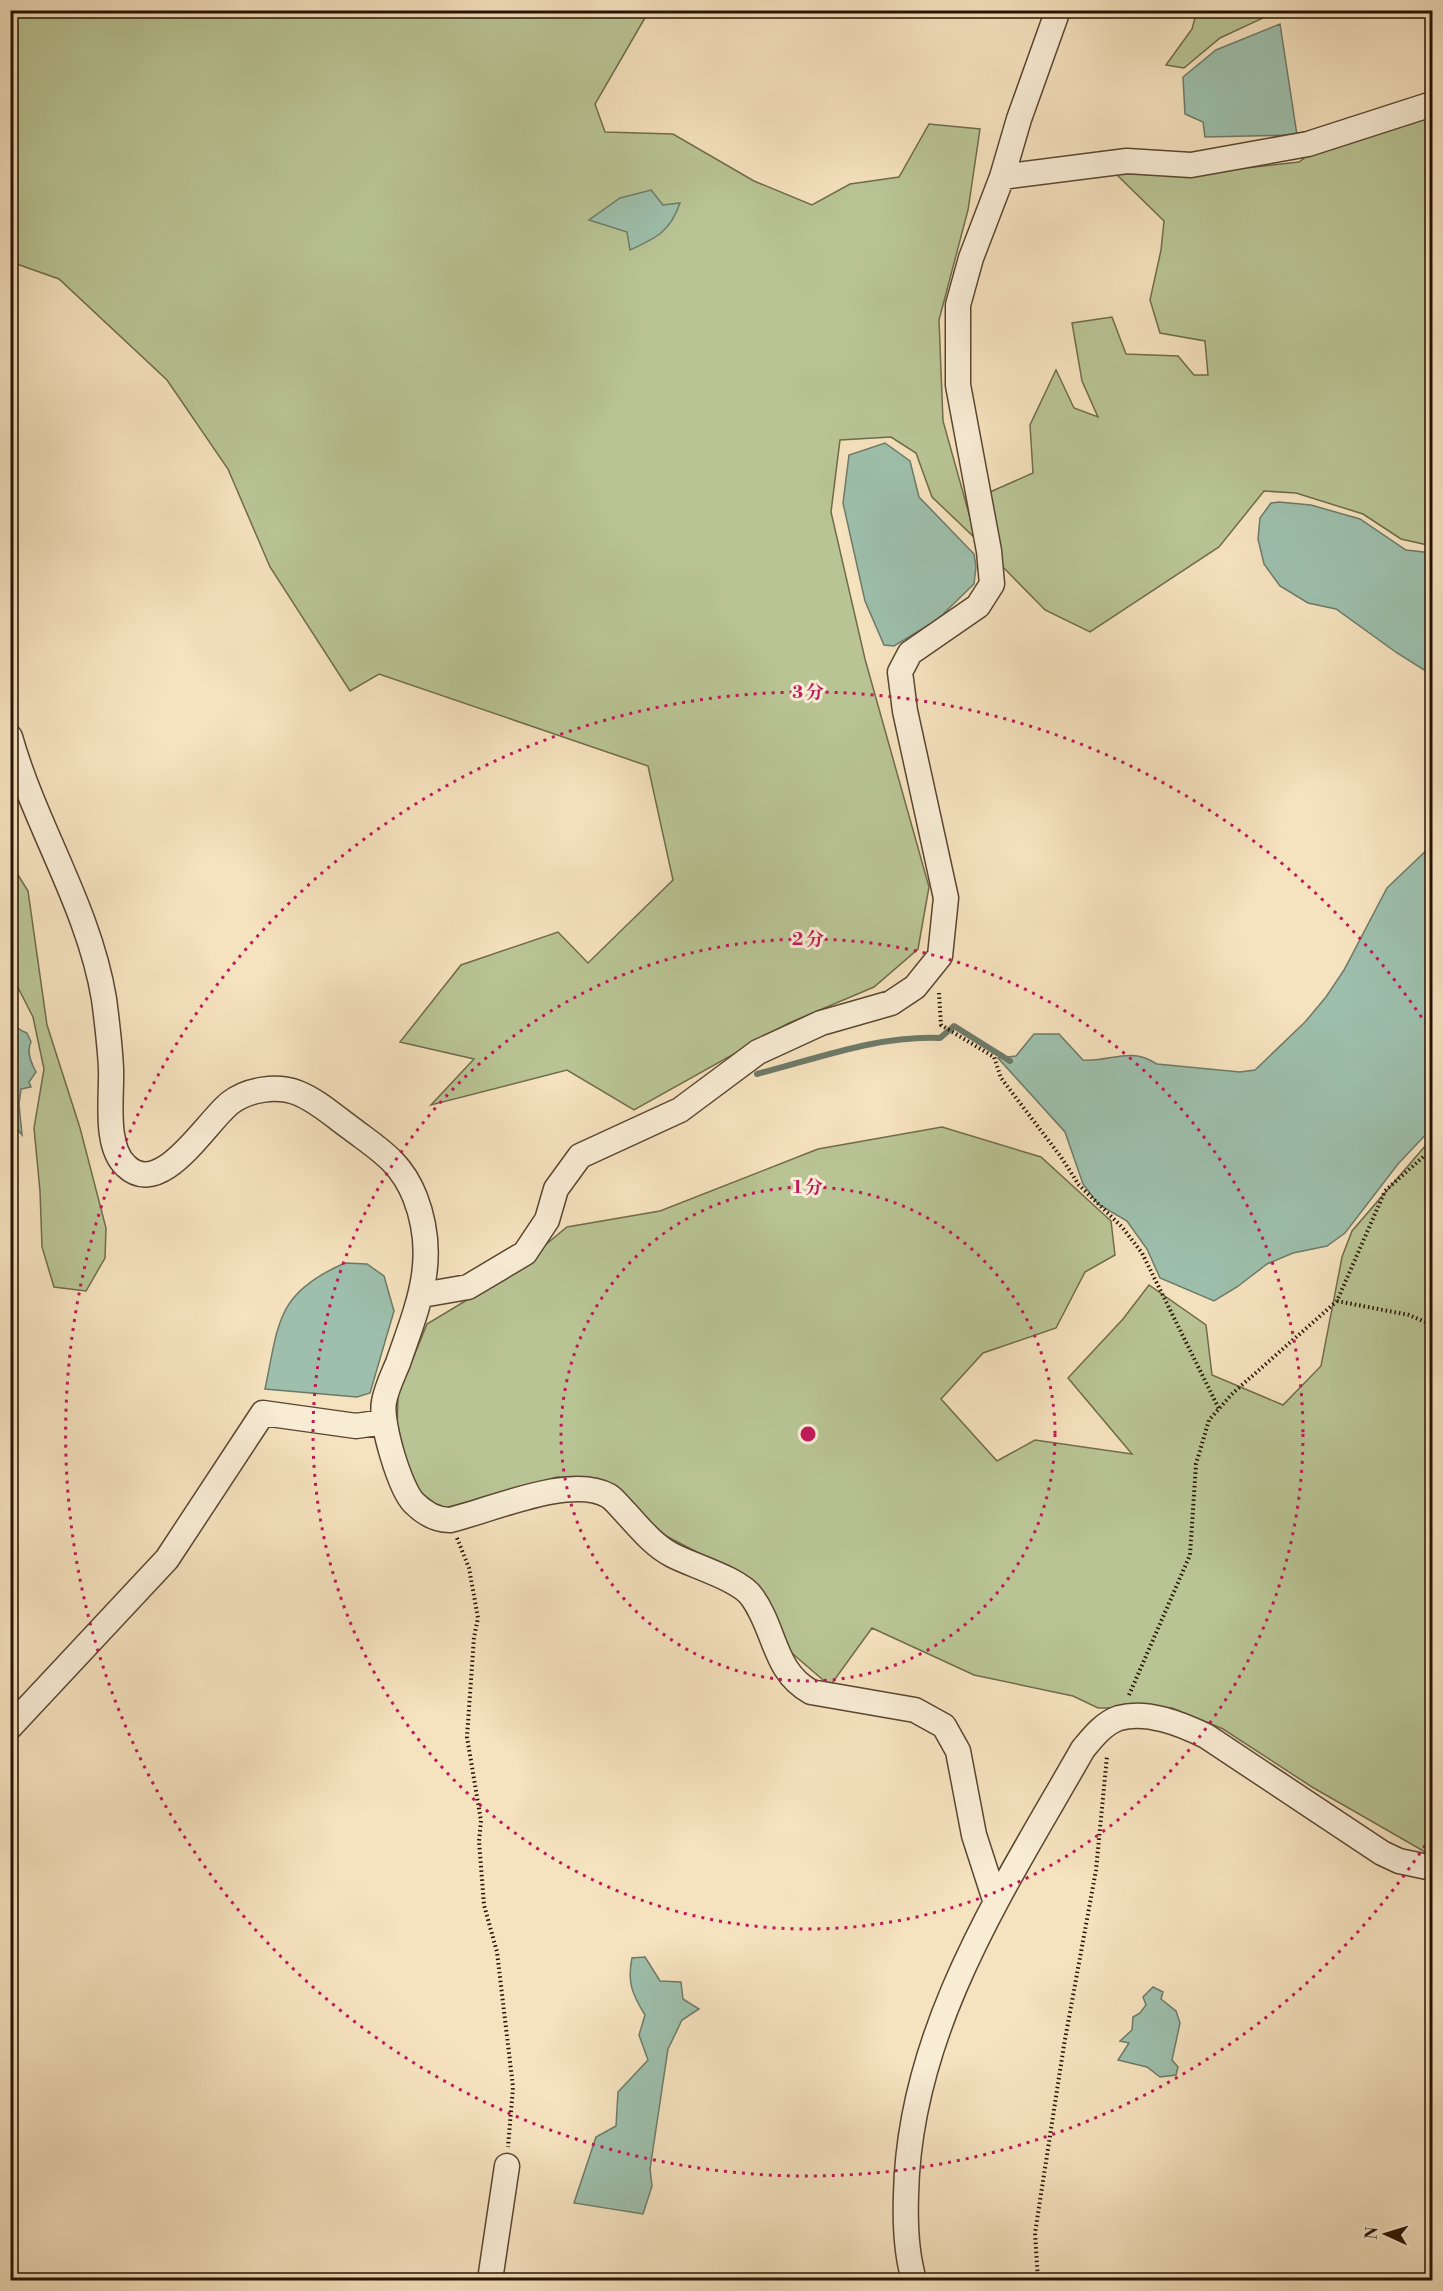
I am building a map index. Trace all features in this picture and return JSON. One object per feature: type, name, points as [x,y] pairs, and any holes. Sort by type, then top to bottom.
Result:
[{"type":"street","points":[[422,1295],[468,1287],[525,1253],[547,1220],[556,1189],[580,1156],[680,1110],[758,1052],[821,1023],[891,1003],[915,987],[940,956],[946,898],[904,711],[900,672],[910,653],[978,606],[992,584],[989,551],[958,385],[958,305],[971,258],[1002,177],[1058,10]]},
{"type":"street","points":[[1002,177],[1127,161],[1191,165],[1308,144],[1432,104]]},
{"type":"street","points":[[10,737],[88,936],[101,987],[111,1069],[112,1133],[116,1155],[127,1168],[140,1175],[157,1174],[171,1164],[231,1102],[251,1091],[277,1089],[297,1092],[317,1104],[397,1163],[410,1184],[418,1205],[424,1234],[426,1264],[422,1295],[384,1402],[384,1422],[388,1442],[412,1501],[430,1516],[450,1520],[560,1489],[579,1487],[596,1490],[610,1497],[657,1546],[673,1556],[740,1586],[751,1594],[786,1672],[797,1684],[811,1692],[915,1710],[944,1726],[958,1751],[974,1835],[995,1900]]},
{"type":"street","points":[[10,1727],[167,1559],[263,1413],[356,1425],[384,1422]]},
{"type":"street","points":[[914,2280],[909,2264],[906,2233],[907,2166],[911,2127],[933,2042],[974,1943],[995,1900],[1083,1749],[1108,1723],[1119,1718],[1133,1717],[1166,1720],[1188,1727],[1206,1736],[1382,1853],[1399,1861],[1432,1868]]},
{"type":"street","points":[[490,2280],[507,2166]]},
{"type":"path","points":[[940,956],[943,973],[938,988],[941,1025],[994,1058],[1001,1078],[1061,1157],[1079,1185],[1122,1227],[1142,1253],[1219,1409]]},
{"type":"path","points":[[1126,1701],[1190,1555],[1196,1464],[1209,1420],[1233,1393],[1337,1301],[1385,1191],[1432,1149]]},
{"type":"path","points":[[1337,1301],[1409,1315],[1432,1325]]},
{"type":"path","points":[[450,1520],[470,1568],[478,1618],[474,1636],[467,1737],[481,1821],[479,1840],[484,1905],[497,1952],[513,2087],[507,2166]]},
{"type":"path","points":[[1038,2280],[1035,2233],[1064,2045],[1096,1870],[1107,1756]]},
{"type":"shaded area","points":[[1197,10],[1278,11],[1220,38],[1184,68],[1166,65],[1192,29]]},
{"type":"shaded area","points":[[11,11],[667,11],[646,16],[595,104],[605,132],[673,134],[754,181],[812,205],[850,184],[899,177],[929,124],[980,129],[968,210],[939,320],[943,421],[976,539],[932,497],[916,453],[891,437],[840,440],[831,512],[865,659],[929,887],[918,949],[874,987],[789,1023],[634,1110],[567,1070],[431,1105],[474,1059],[400,1042],[461,965],[558,932],[588,963],[673,880],[648,766],[379,674],[350,691],[270,567],[228,469],[167,380],[59,279],[11,262]]},
{"type":"shaded area","points":[[1280,24],[1297,135],[1205,137],[1203,122],[1185,114],[1183,77],[1216,50]]},
{"type":"shaded area","points":[[1432,94],[1432,546],[1401,539],[1363,514],[1296,493],[1264,491],[1219,547],[1090,632],[1045,610],[999,563],[990,492],[1033,473],[1030,425],[1056,370],[1074,408],[1098,417],[1082,381],[1072,323],[1112,317],[1126,354],[1178,356],[1194,375],[1208,375],[1205,341],[1160,333],[1150,300],[1161,250],[1164,221],[1116,174],[1193,174],[1299,162],[1359,117]]},
{"type":"shaded area","points":[[651,190],[663,205],[680,203],[667,227],[655,238],[639,246],[630,250],[627,232],[589,220],[620,198]]},
{"type":"shaded area","points":[[885,443],[910,461],[919,497],[974,554],[976,567],[974,584],[937,620],[894,646],[884,645],[865,601],[843,503],[849,455]]},
{"type":"shaded area","points":[[1271,503],[1311,505],[1360,519],[1406,550],[1432,553],[1432,675],[1336,609],[1308,603],[1280,586],[1264,564],[1258,539],[1260,518]]},
{"type":"shaded area","points":[[1432,845],[1432,1128],[1398,1164],[1345,1233],[1327,1246],[1293,1253],[1267,1264],[1214,1301],[1160,1278],[1147,1249],[1127,1221],[1098,1204],[1083,1184],[1065,1132],[998,1058],[1016,1056],[1034,1034],[1059,1034],[1083,1060],[1129,1055],[1138,1056],[1157,1064],[1240,1072],[1255,1070],[1305,1022],[1326,997],[1344,970],[1387,888]]},
{"type":"shaded area","points":[[10,862],[28,891],[47,1025],[80,1128],[106,1228],[105,1258],[86,1291],[54,1287],[42,1247],[34,1128],[44,1069],[33,1017],[11,977]]},
{"type":"shaded area","points":[[10,997],[16,1002],[15,1025],[27,1033],[31,1042],[29,1054],[36,1072],[29,1082],[31,1087],[21,1089],[19,1104],[22,1135],[11,1122]]},
{"type":"shaded area","points":[[942,1127],[1041,1157],[1111,1221],[1115,1255],[1085,1272],[1056,1328],[983,1353],[941,1399],[997,1461],[1035,1440],[1132,1454],[1068,1378],[1123,1319],[1149,1285],[1206,1325],[1212,1375],[1283,1405],[1321,1366],[1342,1257],[1352,1231],[1432,1138],[1432,1856],[1312,1787],[1223,1729],[1172,1708],[1098,1708],[1073,1696],[974,1675],[872,1628],[830,1686],[786,1648],[745,1577],[666,1536],[593,1478],[557,1477],[442,1509],[415,1488],[397,1430],[398,1395],[427,1324],[510,1274],[567,1227],[660,1211],[818,1149]]},
{"type":"shaded area","points":[[345,1263],[367,1264],[384,1276],[394,1311],[370,1393],[357,1397],[265,1389],[278,1328],[284,1312],[305,1286],[322,1274]]},
{"type":"shaded area","points":[[645,1957],[660,1981],[681,1982],[683,1999],[699,2009],[682,2020],[668,2049],[650,2169],[652,2186],[643,2214],[574,2203],[596,2137],[616,2126],[618,2092],[648,2060],[639,2035],[645,2015],[630,1981],[632,1958]]},
{"type":"shaded area","points":[[1153,1987],[1163,1992],[1161,1999],[1176,2011],[1180,2023],[1172,2060],[1178,2067],[1176,2075],[1160,2077],[1147,2067],[1118,2060],[1129,2043],[1120,2041],[1132,2030],[1133,2017],[1140,2013],[1146,2005],[1143,1997]]},
{"type":"waterway","points":[[757,1074],[871,1044],[894,1040],[940,1038],[954,1026],[1010,1061]]}]
